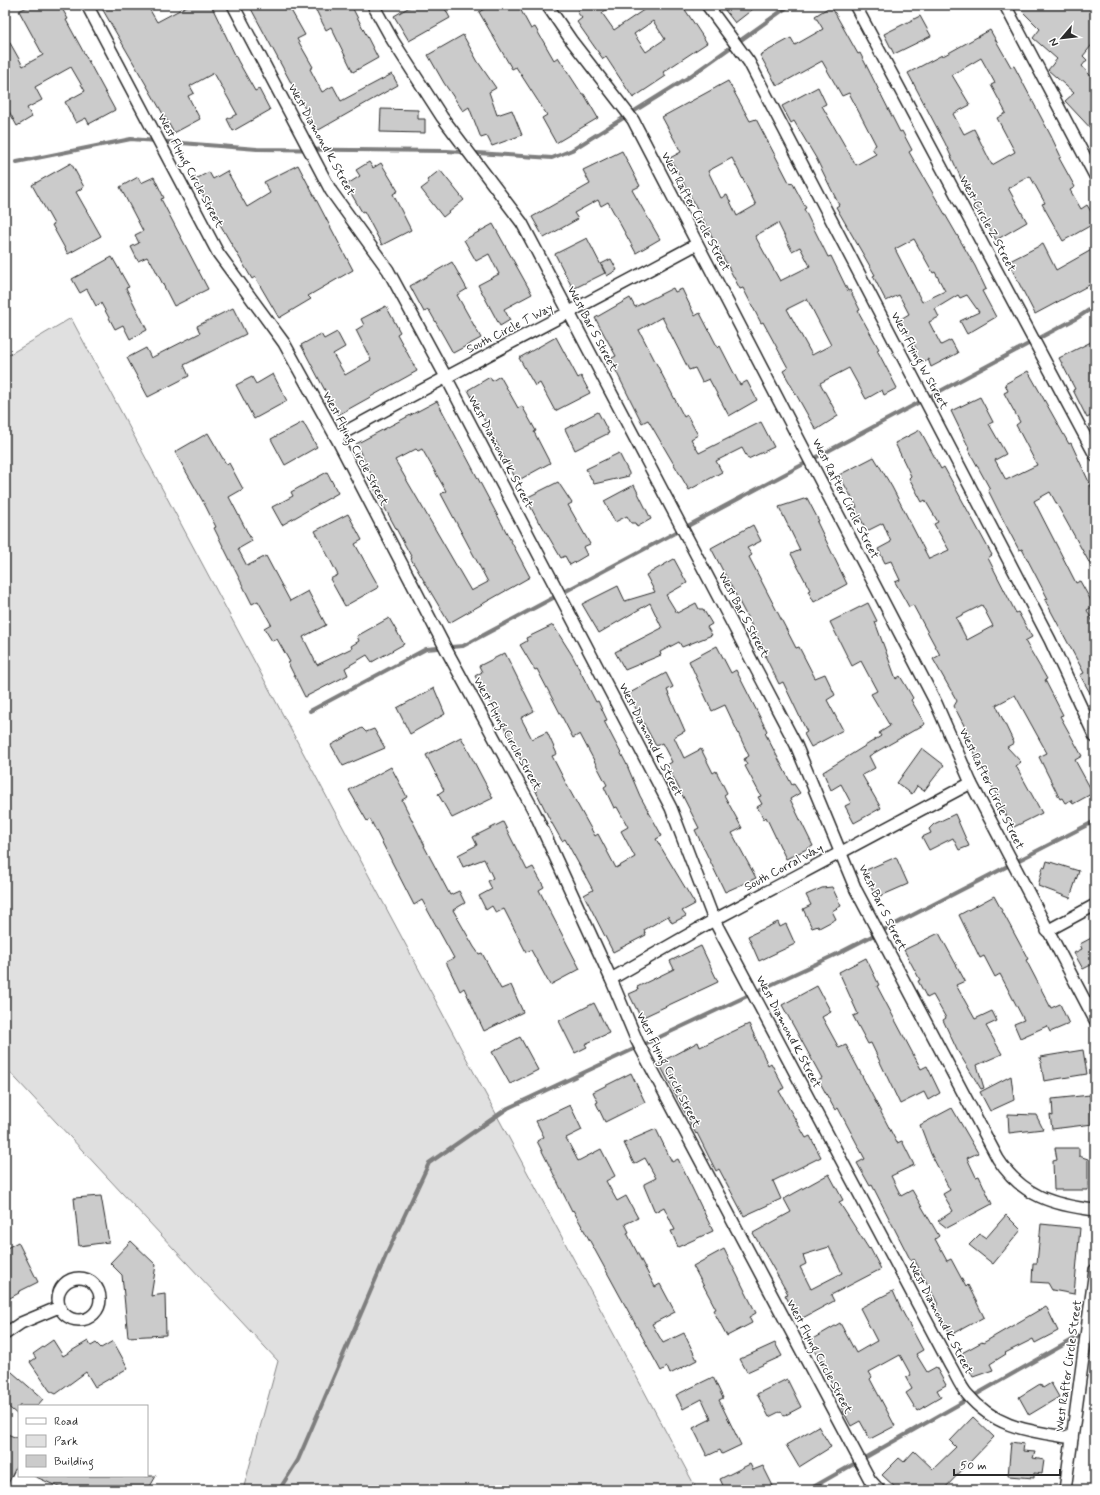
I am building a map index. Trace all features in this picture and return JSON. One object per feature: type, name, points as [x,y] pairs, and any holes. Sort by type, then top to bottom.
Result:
[{"type":"street","name":"West Flying Circle Street","points":[[87,5],[218,253],[284,343],[336,437],[447,651],[535,813],[611,979],[637,1042],[870,1480],[879,1490]]},
{"type":"street","name":"West Diamond K Street","points":[[233,5],[332,191],[388,270],[446,377],[671,808],[714,920],[946,1358],[967,1394],[994,1419],[1015,1428],[1072,1438]]},
{"type":"street","name":"West Bar S Street","points":[[373,5],[393,41],[442,117],[522,223],[796,745],[856,890],[1007,1173],[1027,1190],[1053,1203],[1095,1210]]},
{"type":"street","name":"West Rafter Circle Street","points":[[547,5],[570,40],[632,120],[936,703],[971,783],[1047,931],[1095,1020]]},
{"type":"street","name":"West Flying W Street","points":[[707,5],[749,62],[1047,633],[1095,737]]},
{"type":"street","name":"West Circle Z Street","points":[[855,5],[1095,455]]},
{"type":"street","points":[[1004,5],[1095,176]]},
{"type":"street","name":"South Circle T Way","points":[[336,437],[697,244]]},
{"type":"street","name":"South Corral Way","points":[[611,979],[714,920],[971,783]]},
{"type":"street","points":[[1047,931],[1095,905]]},
{"type":"street","name":"West Rafter Circle Street","points":[[1065,1490],[1095,1270]]},
{"type":"street","points":[[5,1334],[21,1323],[60,1307]]},
{"type":"green space","points":[[71,318],[697,1490],[243,1490],[278,1361],[5,1067],[5,357]]},
{"type":"building","points":[[31,5],[60,5],[68,19],[66,20],[115,110],[89,124],[86,118],[76,123],[65,102],[85,91],[71,67],[35,87],[42,100],[27,108],[32,117],[17,126],[5,104],[5,34],[23,66],[43,55],[19,11]]},
{"type":"building","points":[[100,5],[147,5],[157,22],[189,5],[211,5],[238,61],[255,91],[259,89],[270,110],[233,131],[227,119],[237,114],[214,73],[190,86],[194,93],[188,96],[200,119],[174,133]]},
{"type":"building","points":[[249,5],[288,5],[305,35],[297,39],[313,67],[310,69],[322,92],[333,86],[341,101],[392,74],[398,85],[317,131]]},
{"type":"building","points":[[321,5],[351,5],[378,58],[353,72],[331,27],[326,30],[315,8]]},
{"type":"building","points":[[413,5],[443,5],[450,18],[409,41],[394,16]]},
{"type":"building","points":[[491,5],[518,5],[531,29],[535,27],[554,60],[558,57],[582,94],[584,94],[598,118],[556,143],[542,118],[547,115],[516,67],[512,69],[479,12]]},
{"type":"building","points":[[586,5],[612,5],[602,13],[614,30],[651,5],[682,5],[707,43],[663,72],[666,76],[633,98],[606,57],[603,59],[577,22],[582,18],[577,12]],"holes":[[[653,21],[665,39],[646,52],[634,34]]]},
{"type":"building","points":[[721,5],[758,5],[735,23]]},
{"type":"building","points":[[1016,5],[1095,5],[1095,41],[1083,56],[1087,60],[1082,66],[1095,81],[1095,133],[1065,101],[1074,93],[1048,70],[1057,59],[1033,38],[1040,29]]},
{"type":"building","points":[[831,6],[858,54],[860,53],[900,132],[902,131],[912,150],[909,152],[975,266],[986,289],[982,291],[996,317],[967,334],[960,321],[979,312],[967,295],[960,298],[958,295],[935,309],[939,317],[929,322],[941,345],[951,340],[958,353],[931,367],[928,359],[921,363],[915,351],[917,350],[899,320],[909,314],[899,295],[886,301],[873,276],[875,275],[836,207],[839,205],[816,158],[794,121],[791,123],[782,106],[818,87],[826,104],[822,106],[856,165],[876,154],[872,148],[876,145],[849,93],[842,96],[822,61],[777,86],[760,55],[791,38],[795,45],[823,29],[815,16]],"holes":[[[914,239],[933,273],[935,272],[945,291],[922,302],[895,249]]]},
{"type":"building","points":[[920,16],[931,36],[894,54],[884,34]]},
{"type":"building","points":[[990,30],[1011,67],[1014,66],[1051,136],[1061,157],[1059,158],[1075,187],[1070,190],[1081,209],[1087,205],[1095,218],[1095,223],[1063,241],[1042,204],[1045,203],[1030,176],[1008,188],[1027,222],[996,240],[964,185],[945,143],[908,73],[942,55],[943,56]],"holes":[[[981,58],[995,83],[991,85],[1006,113],[997,118],[1015,152],[992,165],[974,129],[964,134],[953,114],[970,105],[952,75]]]},
{"type":"building","points":[[463,35],[478,62],[496,88],[489,92],[497,115],[512,110],[522,135],[492,146],[487,136],[481,138],[469,107],[463,111],[444,83],[428,55]]},
{"type":"building","points":[[728,81],[750,121],[756,119],[790,184],[792,182],[806,208],[804,209],[828,257],[831,256],[848,291],[850,290],[860,310],[858,311],[879,349],[877,350],[897,388],[884,395],[882,390],[866,399],[849,368],[820,383],[838,416],[816,430],[783,371],[788,368],[763,322],[761,323],[743,288],[740,289],[670,158],[681,152],[662,117]],"holes":[[[732,158],[756,205],[737,216],[727,195],[721,198],[708,171]],[[778,223],[792,251],[800,247],[810,266],[780,281],[755,236]],[[807,299],[831,345],[812,355],[787,309]]]},
{"type":"building","points":[[381,109],[418,110],[418,119],[425,119],[425,133],[380,132]]},
{"type":"building","points":[[622,151],[640,186],[632,190],[660,239],[636,253],[608,202],[601,206],[598,200],[574,213],[578,219],[544,238],[532,217],[590,184],[583,170]]},
{"type":"building","points":[[369,162],[373,168],[381,163],[398,191],[393,194],[411,230],[382,245],[364,211],[362,212],[346,185],[360,176],[356,170]]},
{"type":"building","points":[[71,163],[84,187],[76,192],[101,236],[68,254],[52,225],[54,224],[32,185]]},
{"type":"building","points":[[298,165],[353,270],[308,296],[311,299],[279,318],[255,277],[252,279],[194,180],[209,172],[213,179],[227,171],[247,207],[270,193],[264,182]]},
{"type":"building","points":[[440,170],[464,200],[443,217],[421,189],[429,183],[427,180]]},
{"type":"building","points":[[138,177],[141,183],[154,177],[164,198],[161,199],[208,289],[174,306],[151,261],[150,262],[147,257],[138,261],[131,247],[139,243],[135,235],[143,231],[120,187]]},
{"type":"building","points":[[493,224],[532,294],[504,309],[510,320],[500,326],[478,285],[499,274],[489,254],[476,261],[464,240]]},
{"type":"building","points":[[587,238],[605,273],[573,289],[555,254]]},
{"type":"building","points":[[1043,244],[1056,270],[1095,248],[1095,282],[1035,314],[1008,262]]},
{"type":"building","points":[[112,257],[129,287],[126,288],[147,330],[130,339],[123,325],[115,329],[101,303],[96,306],[87,289],[80,293],[72,279]]},
{"type":"building","points":[[611,259],[617,270],[607,276],[601,264]]},
{"type":"building","points":[[452,262],[467,289],[457,295],[481,338],[453,353],[429,310],[424,312],[410,286]]},
{"type":"building","points":[[673,288],[675,292],[682,289],[695,316],[700,313],[718,348],[720,346],[740,385],[747,381],[757,400],[729,416],[709,379],[702,382],[695,368],[689,370],[662,317],[639,330],[684,417],[687,415],[698,435],[691,439],[699,453],[761,422],[774,447],[748,459],[742,448],[716,461],[722,472],[689,490],[648,420],[642,423],[610,359],[616,356],[595,318],[630,298],[635,307]]},
{"type":"building","points":[[386,306],[400,332],[397,334],[417,371],[338,415],[301,345],[321,334],[324,339],[337,332],[345,347],[333,354],[345,375],[371,360],[356,330],[364,325],[361,319]]},
{"type":"building","points":[[233,308],[246,334],[184,365],[189,376],[148,397],[127,358],[146,348],[151,358],[200,333],[197,326]]},
{"type":"building","points":[[556,337],[578,378],[581,376],[590,393],[555,411],[540,383],[535,386],[519,358]]},
{"type":"building","points":[[1095,340],[1095,414],[1087,418],[1073,390],[1075,389],[1059,358]]},
{"type":"building","points":[[1028,371],[1069,444],[1071,443],[1095,495],[1095,573],[1050,492],[1034,501],[1076,583],[1080,581],[1094,606],[1087,610],[1095,626],[1095,702],[1080,675],[1084,673],[1045,600],[1048,599],[1022,549],[1019,550],[1000,514],[988,490],[990,489],[968,449],[969,448],[951,411],[980,397],[993,422],[989,424],[1006,454],[995,460],[1006,480],[1037,465],[1016,425],[1020,422],[1004,393],[1008,391],[1005,384]]},
{"type":"building","points":[[273,374],[287,401],[254,419],[236,385],[252,377],[256,384]]},
{"type":"building","points":[[500,376],[518,408],[522,406],[536,431],[534,432],[550,463],[517,481],[468,390],[490,377],[492,381]]},
{"type":"building","points":[[437,401],[530,577],[449,623],[411,559],[412,558],[373,486],[376,484],[356,444]],"holes":[[[416,449],[418,451],[422,449],[446,491],[441,494],[488,582],[471,591],[395,460]]]},
{"type":"building","points":[[598,412],[609,433],[575,450],[565,429]]},
{"type":"building","points":[[303,422],[317,447],[285,465],[271,439]]},
{"type":"building","points":[[920,430],[941,469],[944,467],[992,555],[988,558],[1016,613],[1018,612],[1032,637],[1025,641],[1047,679],[1045,680],[1063,715],[1060,716],[1082,756],[1075,760],[1093,793],[1073,804],[1071,800],[1065,803],[1062,798],[1060,799],[1039,757],[1047,753],[1015,695],[996,705],[1014,743],[1007,747],[1021,762],[1016,766],[1042,813],[1012,828],[1006,813],[967,738],[970,737],[954,706],[957,701],[933,659],[940,655],[913,605],[909,607],[895,582],[900,580],[891,561],[885,563],[878,549],[891,542],[883,523],[867,531],[855,508],[857,507],[839,475],[874,457],[892,487],[929,559],[949,550],[934,524],[938,522],[925,500],[922,502],[909,478],[911,476],[895,443]],"holes":[[[982,605],[993,626],[967,640],[956,618]]]},
{"type":"building","points":[[208,433],[226,464],[229,463],[243,489],[229,497],[252,541],[238,549],[247,566],[266,556],[290,601],[308,591],[326,625],[303,637],[317,665],[352,648],[351,646],[359,641],[357,636],[389,618],[404,644],[372,662],[367,655],[345,668],[348,675],[305,697],[288,663],[290,662],[277,639],[272,641],[264,628],[271,624],[258,601],[252,604],[214,528],[216,527],[206,507],[175,452]]},
{"type":"building","points":[[619,453],[629,476],[594,484],[586,469]]},
{"type":"building","points":[[327,472],[338,493],[282,525],[272,507],[293,496],[291,492]]},
{"type":"building","points":[[558,482],[572,503],[568,505],[590,544],[583,547],[587,555],[570,565],[565,556],[561,558],[540,522],[539,523],[526,498]]},
{"type":"building","points":[[634,485],[651,519],[637,527],[635,523],[631,523],[627,516],[615,522],[604,501]]},
{"type":"building","points":[[807,498],[847,584],[814,602],[808,591],[810,590],[791,554],[800,550],[779,507]]},
{"type":"building","points":[[348,514],[362,540],[355,544],[379,587],[345,606],[330,579],[338,575],[315,531]]},
{"type":"building","points":[[753,525],[761,541],[747,548],[752,555],[749,557],[796,648],[799,647],[815,678],[825,674],[835,695],[827,700],[843,730],[811,747],[804,734],[807,732],[783,682],[779,684],[765,656],[767,655],[711,548]]},
{"type":"building","points":[[674,559],[687,583],[666,595],[677,613],[696,603],[699,609],[703,609],[712,624],[707,627],[712,635],[682,647],[679,642],[660,652],[661,655],[625,670],[615,652],[662,628],[650,603],[599,633],[582,604],[618,586],[625,601],[655,592],[646,575]]},
{"type":"building","points":[[868,603],[877,621],[875,622],[896,679],[900,676],[913,698],[911,700],[925,724],[869,756],[875,768],[862,775],[881,808],[854,823],[845,806],[851,803],[841,784],[831,790],[823,772],[881,736],[879,733],[890,726],[871,694],[877,691],[861,661],[852,666],[830,622]]},
{"type":"building","points":[[553,625],[572,655],[596,702],[598,701],[607,720],[604,721],[626,763],[640,796],[662,836],[656,839],[695,904],[682,911],[686,916],[672,923],[668,916],[644,930],[646,935],[613,952],[584,895],[593,890],[565,839],[562,841],[549,818],[508,734],[475,676],[482,672],[479,666],[505,653],[534,711],[521,718],[532,739],[547,732],[557,754],[552,756],[595,836],[598,834],[616,868],[635,857],[621,831],[628,827],[617,807],[614,808],[604,787],[607,785],[580,734],[573,738],[537,669],[535,670],[520,645],[527,641],[526,638]]},
{"type":"building","points":[[717,646],[731,673],[736,670],[767,731],[765,733],[792,785],[794,784],[800,793],[790,799],[813,846],[786,859],[766,817],[764,819],[757,807],[762,804],[758,797],[761,796],[745,766],[747,765],[744,759],[749,756],[725,705],[712,711],[689,661]]},
{"type":"building","points":[[666,673],[673,687],[667,690],[685,731],[674,737],[684,758],[701,749],[713,773],[716,771],[727,793],[724,795],[742,828],[732,833],[756,878],[725,892],[695,830],[699,828],[667,765],[672,762],[662,743],[656,746],[628,694]]},
{"type":"building","points":[[434,688],[445,714],[410,734],[397,708]]},
{"type":"building","points":[[362,728],[366,732],[374,729],[385,748],[343,766],[331,745]]},
{"type":"building","points":[[461,737],[493,798],[452,818],[438,794],[444,790],[426,755]]},
{"type":"building","points":[[922,748],[944,765],[924,791],[917,786],[912,794],[897,783]]},
{"type":"building","points":[[391,767],[407,797],[402,800],[450,895],[459,891],[465,903],[453,910],[474,947],[479,954],[482,953],[501,989],[511,985],[523,1012],[484,1031],[464,988],[460,991],[446,962],[454,958],[422,900],[414,905],[370,819],[367,821],[349,790]]},
{"type":"building","points":[[955,814],[969,846],[959,850],[953,838],[929,850],[922,837],[931,833],[929,829],[934,824]]},
{"type":"building","points":[[503,822],[527,870],[533,867],[544,887],[539,890],[580,969],[550,985],[531,950],[526,952],[504,909],[496,913],[492,906],[486,910],[479,896],[492,889],[488,881],[493,878],[484,859],[463,867],[458,855],[477,845],[473,837]]},
{"type":"building","points":[[896,857],[908,884],[876,898],[864,871]]},
{"type":"building","points":[[1047,861],[1079,871],[1070,898],[1038,886],[1043,867],[1045,868]]},
{"type":"building","points":[[832,887],[841,906],[832,911],[836,919],[819,928],[818,926],[812,928],[803,909],[811,905],[806,895],[822,888]]},
{"type":"building","points":[[994,896],[1028,959],[1026,960],[1051,1008],[1060,1004],[1069,1024],[1050,1032],[1047,1026],[1020,1038],[1014,1024],[1024,1020],[1000,974],[995,977],[984,956],[980,958],[959,915]]},
{"type":"building","points":[[778,922],[780,927],[786,924],[795,944],[759,961],[748,936]]},
{"type":"building","points":[[939,933],[965,981],[956,985],[975,1019],[992,1011],[997,1021],[986,1026],[1002,1054],[977,1065],[984,1088],[981,1089],[957,1050],[943,1020],[946,1018],[933,995],[927,998],[918,981],[920,980],[904,950]]},
{"type":"building","points":[[1095,936],[1095,963],[1083,969],[1074,953],[1082,949],[1080,944]]},
{"type":"building","points":[[701,946],[718,982],[641,1018],[629,994],[638,990],[637,987],[674,969],[670,961]]},
{"type":"building","points":[[866,958],[879,985],[877,986],[921,1069],[927,1066],[940,1093],[928,1100],[924,1092],[900,1104],[871,1043],[868,1044],[853,1016],[858,1014],[839,972]]},
{"type":"building","points":[[817,986],[831,1012],[822,1017],[839,1048],[846,1045],[897,1143],[902,1141],[914,1165],[891,1176],[901,1196],[912,1190],[939,1236],[935,1239],[947,1261],[951,1259],[966,1287],[968,1285],[984,1317],[951,1335],[935,1307],[938,1304],[914,1259],[911,1261],[872,1185],[870,1186],[857,1163],[865,1159],[838,1108],[835,1110],[818,1079],[822,1078],[782,1005]]},
{"type":"building","points":[[594,1003],[609,1033],[585,1044],[587,1047],[575,1053],[559,1021]]},
{"type":"building","points":[[749,1024],[768,1065],[771,1063],[784,1088],[779,1091],[806,1138],[810,1136],[821,1157],[773,1181],[781,1199],[744,1216],[719,1169],[716,1171],[659,1063],[698,1042],[700,1047]]},
{"type":"building","points":[[520,1037],[538,1070],[510,1084],[492,1052]]},
{"type":"building","points":[[1083,1050],[1087,1074],[1044,1081],[1040,1057]]},
{"type":"building","points":[[631,1073],[645,1102],[605,1122],[596,1103],[598,1102],[593,1092]]},
{"type":"building","points":[[1011,1076],[1014,1100],[990,1111],[980,1092]]},
{"type":"building","points":[[1090,1095],[1093,1124],[1052,1129],[1050,1115],[1053,1116],[1052,1099]]},
{"type":"building","points":[[570,1105],[582,1130],[566,1138],[578,1161],[601,1149],[615,1176],[606,1181],[617,1201],[626,1196],[638,1218],[625,1224],[629,1232],[627,1233],[655,1287],[660,1284],[675,1312],[652,1324],[663,1343],[684,1333],[697,1360],[670,1374],[667,1367],[661,1371],[573,1210],[572,1211],[537,1141],[544,1137],[536,1121]]},
{"type":"building","points":[[952,1108],[978,1153],[967,1158],[976,1177],[979,1176],[992,1204],[947,1228],[938,1221],[953,1211],[943,1194],[950,1190],[931,1154],[920,1125]]},
{"type":"building","points":[[1008,1114],[1036,1115],[1043,1129],[1009,1133]]},
{"type":"building","points":[[656,1129],[672,1162],[678,1159],[713,1231],[678,1247],[671,1231],[675,1230],[664,1207],[655,1212],[644,1186],[644,1184],[656,1178],[645,1158],[634,1164],[624,1143]]},
{"type":"building","points":[[1055,1148],[1079,1148],[1079,1156],[1088,1159],[1088,1190],[1054,1190],[1053,1161],[1057,1160]]},
{"type":"building","points":[[829,1174],[843,1200],[839,1202],[869,1249],[870,1248],[881,1269],[831,1295],[834,1301],[799,1320],[785,1295],[788,1294],[753,1233],[791,1212],[784,1199]],"holes":[[[829,1247],[842,1273],[811,1289],[800,1267],[806,1264],[803,1255]]]},
{"type":"building","points":[[101,1196],[109,1242],[79,1246],[74,1198]]},
{"type":"building","points":[[1006,1215],[1021,1230],[993,1264],[969,1245],[980,1234],[986,1238]]},
{"type":"building","points":[[1041,1224],[1080,1228],[1074,1294],[1052,1290],[1048,1283],[1032,1282],[1033,1263],[1037,1263]]},
{"type":"building","points":[[131,1241],[156,1265],[151,1296],[165,1294],[166,1335],[128,1337],[122,1275],[110,1263]]},
{"type":"building","points":[[18,1242],[38,1282],[8,1299],[5,1292],[5,1249]]},
{"type":"building","points":[[724,1249],[756,1313],[749,1317],[752,1323],[727,1336],[713,1310],[716,1309],[693,1266]]},
{"type":"building","points":[[893,1291],[923,1350],[916,1354],[927,1372],[936,1367],[946,1385],[937,1390],[941,1397],[917,1411],[906,1393],[912,1389],[906,1378],[911,1375],[900,1355],[869,1372],[872,1377],[870,1379],[895,1426],[870,1439],[860,1421],[851,1426],[842,1409],[845,1407],[809,1341],[840,1323],[856,1353],[877,1341],[860,1308]]},
{"type":"building","points":[[1046,1306],[1058,1331],[1035,1343],[1033,1339],[1005,1353],[1006,1354],[990,1364],[993,1370],[973,1377],[960,1354],[982,1342],[983,1343]]},
{"type":"building","points":[[53,1340],[63,1356],[88,1341],[91,1346],[96,1343],[101,1348],[113,1341],[128,1368],[95,1387],[86,1372],[56,1394],[50,1391],[30,1362],[36,1358],[33,1354]]},
{"type":"building","points":[[775,1343],[782,1356],[747,1372],[740,1359]]},
{"type":"building","points":[[5,1366],[43,1399],[38,1405],[18,1405],[18,1415],[5,1404]]},
{"type":"building","points":[[713,1377],[723,1398],[719,1400],[741,1445],[722,1454],[720,1450],[707,1456],[693,1428],[711,1419],[702,1399],[683,1409],[676,1395]]},
{"type":"building","points":[[787,1379],[801,1407],[784,1416],[781,1411],[769,1417],[757,1394]]},
{"type":"building","points":[[1051,1383],[1059,1397],[1029,1415],[1019,1397],[1040,1384],[1043,1388]]},
{"type":"building","points":[[973,1417],[994,1437],[943,1490],[898,1490],[882,1475],[899,1458],[904,1462],[914,1451],[933,1469],[956,1447],[950,1441]]},
{"type":"building","points":[[818,1426],[831,1447],[799,1467],[786,1445]]},
{"type":"building","points":[[5,1433],[18,1439],[18,1463],[5,1490]]},
{"type":"building","points":[[1011,1442],[1024,1444],[1023,1451],[1035,1452],[1033,1458],[1044,1460],[1042,1474],[1034,1473],[1034,1478],[1008,1476]]},
{"type":"building","points":[[750,1464],[753,1470],[763,1466],[775,1490],[725,1490],[720,1479]]},
{"type":"building","points":[[156,1476],[148,1490],[65,1490],[36,1477]]},
{"type":"waterway","points":[[17,162],[131,139],[257,149],[447,151],[552,158],[572,150],[689,77],[790,5]]},
{"type":"waterway","points":[[310,711],[426,649],[463,646],[1077,318],[1095,306]]},
{"type":"waterway","points":[[279,1490],[298,1460],[387,1253],[429,1163],[508,1108],[839,953],[1095,821]]},
{"type":"waterway","points":[[808,1490],[1095,1327]]}]
